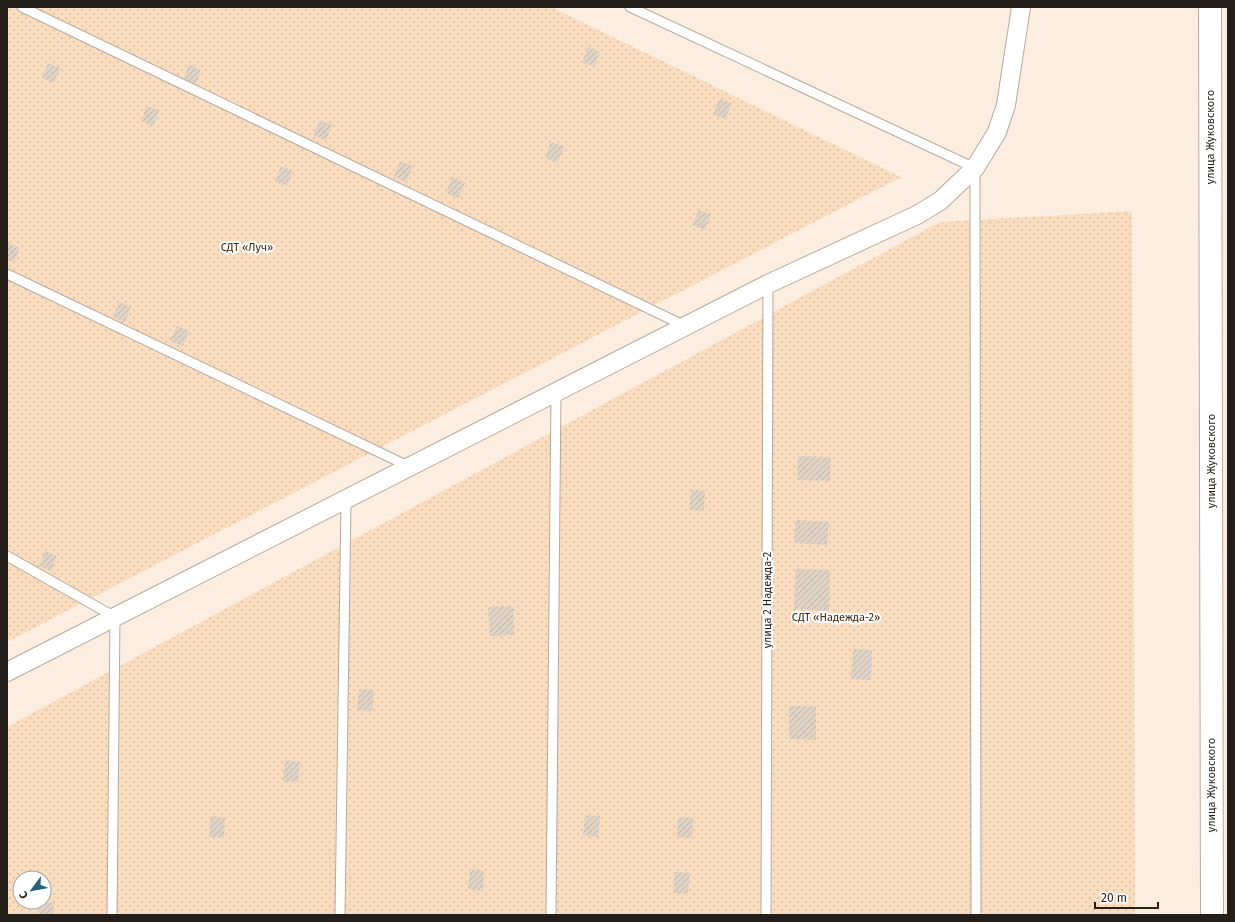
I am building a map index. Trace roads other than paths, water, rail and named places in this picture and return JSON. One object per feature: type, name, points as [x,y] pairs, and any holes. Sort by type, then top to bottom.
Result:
[{"type":"main road","name":"улица Жуковского","points":[[1210,7],[1212,915]]},
{"type":"street","points":[[7,672],[768,284],[917,216],[940,201],[975,168],[997,132],[1006,105],[1021,7]]},
{"type":"lane","points":[[22,7],[685,326]]},
{"type":"lane","points":[[630,7],[975,168],[976,915]]},
{"type":"lane","points":[[7,274],[410,467]]},
{"type":"lane","name":"улица 2 Надежда-2","points":[[766,915],[768,284]]},
{"type":"lane","points":[[551,915],[556,392]]},
{"type":"lane","points":[[340,915],[346,500]]},
{"type":"lane","points":[[7,556],[115,617],[112,915]]},
{"type":"park label","name":"СДТ «Луч»","points":[[247,247]]},
{"type":"park label","name":"СДТ «Надежда-2»","points":[[836,617]]}]
